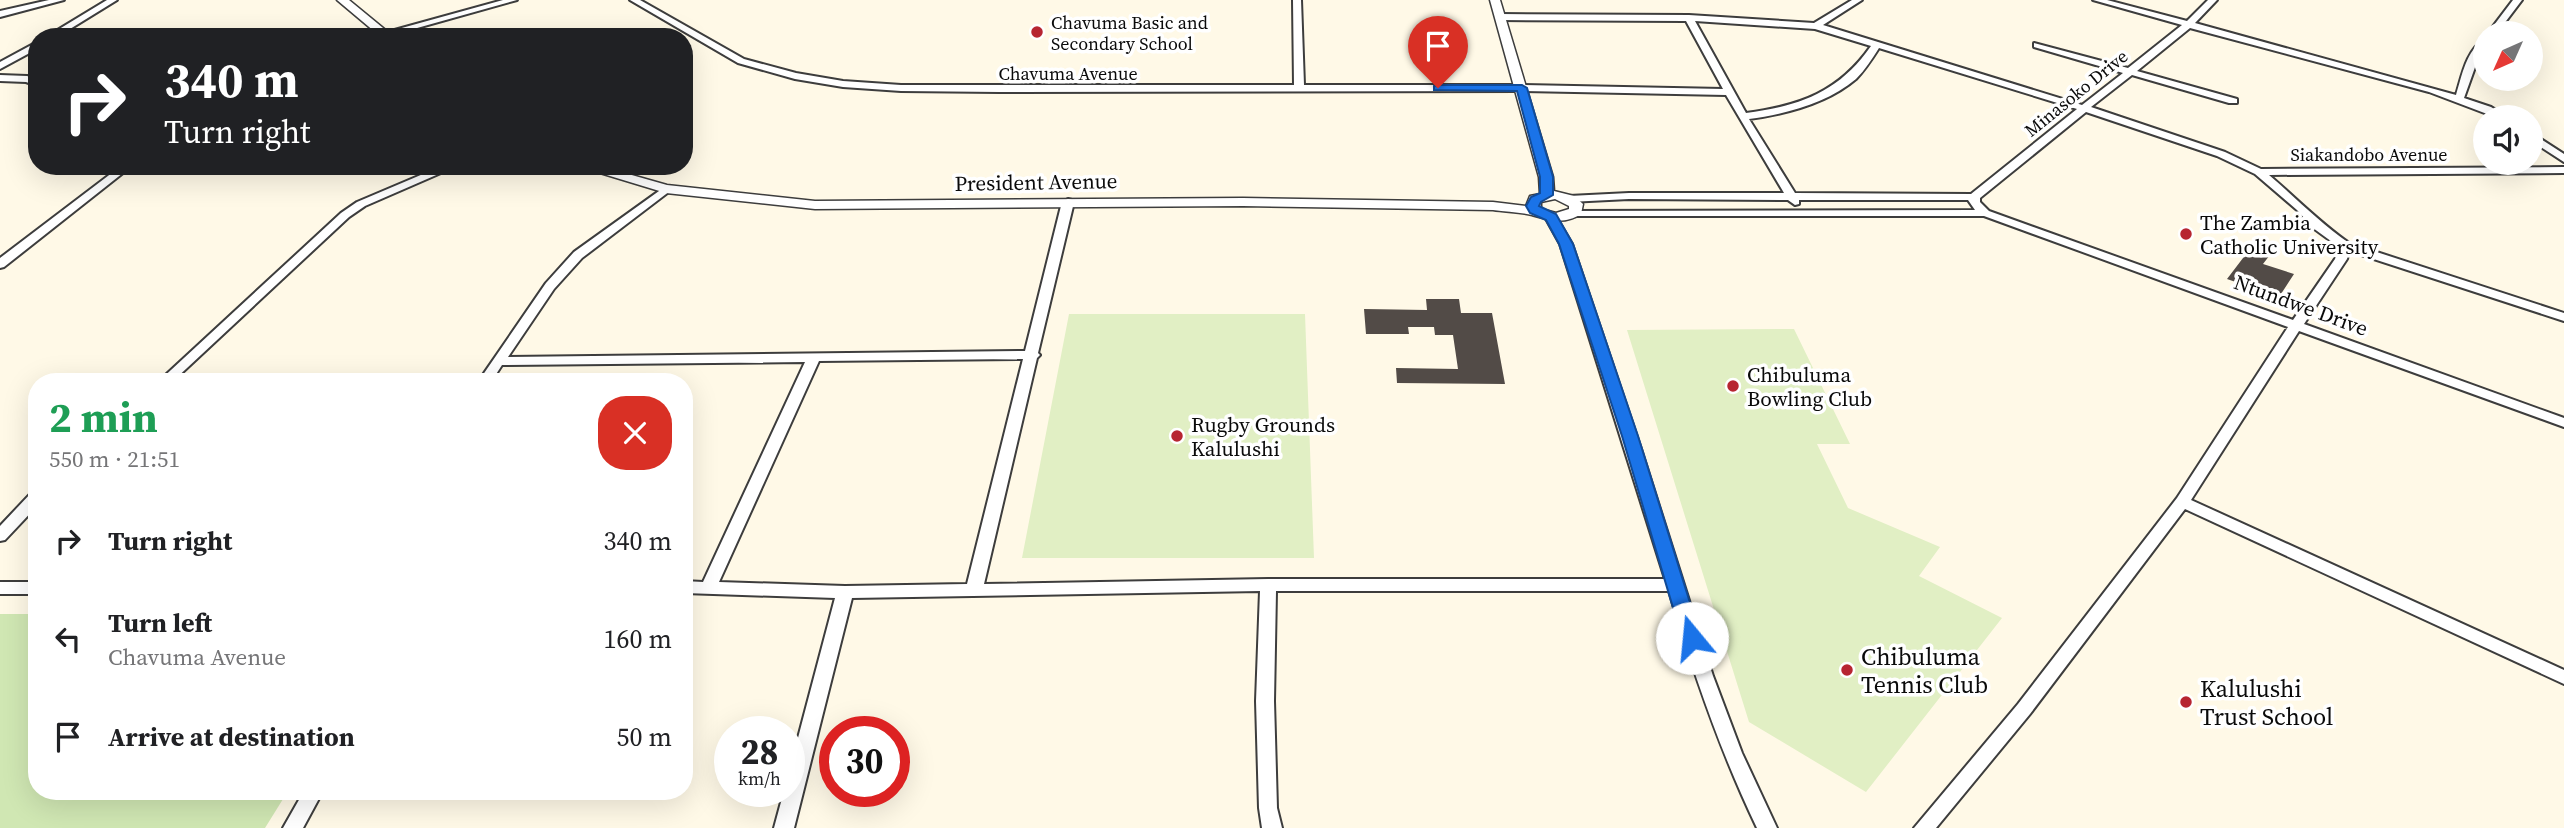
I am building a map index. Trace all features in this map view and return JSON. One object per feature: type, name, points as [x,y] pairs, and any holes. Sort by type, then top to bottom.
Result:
[{"type":"street","points":[[0,14],[59,0]]},
{"type":"street","points":[[65,28],[113,0]]},
{"type":"street","points":[[342,0],[376,28]]},
{"type":"street","points":[[414,28],[513,0]]},
{"type":"street","name":"Chavuma Avenue","points":[[634,0],[683,28]]},
{"type":"street","points":[[1297,0],[1299,88]]},
{"type":"street","points":[[1495,0],[1522,88],[1546,177],[1549,200]]},
{"type":"street","points":[[1816,26],[1858,0]]},
{"type":"street","points":[[2097,0],[2473,105]]},
{"type":"street","name":"Minasoko Drive","points":[[1974,197],[2131,72],[2189,24],[2213,0]]},
{"type":"street","points":[[2501,21],[2518,0]]},
{"type":"street","points":[[1500,17],[1689,18],[1816,26],[2195,144],[2259,172],[2301,208],[2317,226],[2345,246],[2564,317]]},
{"type":"street","points":[[1689,18],[1743,117],[1802,215]]},
{"type":"street","name":"Chavuma Avenue","points":[[693,34],[741,61],[795,76],[843,84],[925,88],[1522,88],[1729,92]]},
{"type":"street","points":[[2037,45],[2233,101]]},
{"type":"street","points":[[1743,117],[1796,107],[1843,83],[1853,76],[1876,46]]},
{"type":"street","points":[[0,66],[28,49]]},
{"type":"street","points":[[2459,99],[2473,58]]},
{"type":"street","points":[[0,78],[28,79]]},
{"type":"street","points":[[2543,144],[2564,159]]},
{"type":"street","name":"Siakandobo Avenue","points":[[2259,172],[2564,170]]},
{"type":"street","points":[[0,264],[110,175]]},
{"type":"street","points":[[174,373],[345,215],[372,199],[430,175]]},
{"type":"street","name":"President Avenue","points":[[616,175],[666,189],[815,205],[1068,202],[1493,206],[1549,200],[1562,216]]},
{"type":"street","points":[[491,373],[550,286],[578,255],[666,189]]},
{"type":"street","points":[[1549,200],[1629,196],[1974,197],[1974,203],[1985,213]]},
{"type":"street","points":[[1549,200],[1577,206],[1562,216]]},
{"type":"street","points":[[974,590],[1068,202]]},
{"type":"street","points":[[1562,216],[1985,213]]},
{"type":"street","name":"Ntundwe Drive","points":[[1985,213],[2564,423]]},
{"type":"street","points":[[1562,216],[1566,244],[1630,436],[1708,691],[1749,794],[1767,828]]},
{"type":"street","points":[[1924,828],[2024,709],[2182,502],[2253,388],[2297,326],[2345,246]]},
{"type":"street","points":[[500,361],[1033,355]]},
{"type":"street","points":[[709,587],[813,359]]},
{"type":"street","points":[[2182,502],[2564,677]]},
{"type":"street","points":[[0,536],[28,506]]},
{"type":"street","points":[[693,587],[845,592],[1268,585],[1675,586]]},
{"type":"street","points":[[1268,585],[1265,701],[1268,808],[1272,828]]},
{"type":"street","points":[[0,589],[28,588]]},
{"type":"street","points":[[784,828],[845,592]]},
{"type":"street","points":[[293,828],[309,800]]},
{"type":"green space","name":"Rugby Grounds Kalulushi","points":[[1069,314],[1305,314],[1314,558],[1022,558]]},
{"type":"green space","name":"Chibuluma Tennis Club","points":[[1794,329],[1850,444],[1817,444],[1848,508],[1940,547],[1919,576],[2002,618],[1866,792],[1749,722],[1627,330]]},
{"type":"green space","points":[[0,614],[28,614],[28,800],[282,800],[265,828],[0,828]]},
{"type":"building","points":[[2256,241],[2276,247],[2263,264],[2294,274],[2279,297],[2227,279]]},
{"type":"building","points":[[1426,299],[1459,299],[1461,313],[1492,313],[1505,384],[1397,383],[1396,368],[1458,369],[1453,335],[1435,335],[1434,327],[1408,327],[1409,334],[1366,334],[1364,309],[1427,310]]},
{"type":"place","name":"Chavuma Basic and Secondary School","points":[[1037,32]]},
{"type":"place","name":"The Zambia Catholic University","points":[[2186,234]]},
{"type":"place","name":"Chibuluma Bowling Club","points":[[1733,386]]},
{"type":"place","name":"Rugby Grounds Kalulushi","points":[[1177,436]]},
{"type":"place","name":"Chibuluma Tennis Club","points":[[1847,670]]},
{"type":"place","name":"Kalulushi Trust School","points":[[2186,702]]},
{"type":"route","points":[[1438,88],[1522,88],[1546,177],[1547,195],[1535,199],[1533,206],[1535,211],[1551,217],[1566,244],[1630,436],[1692,638]]}]
